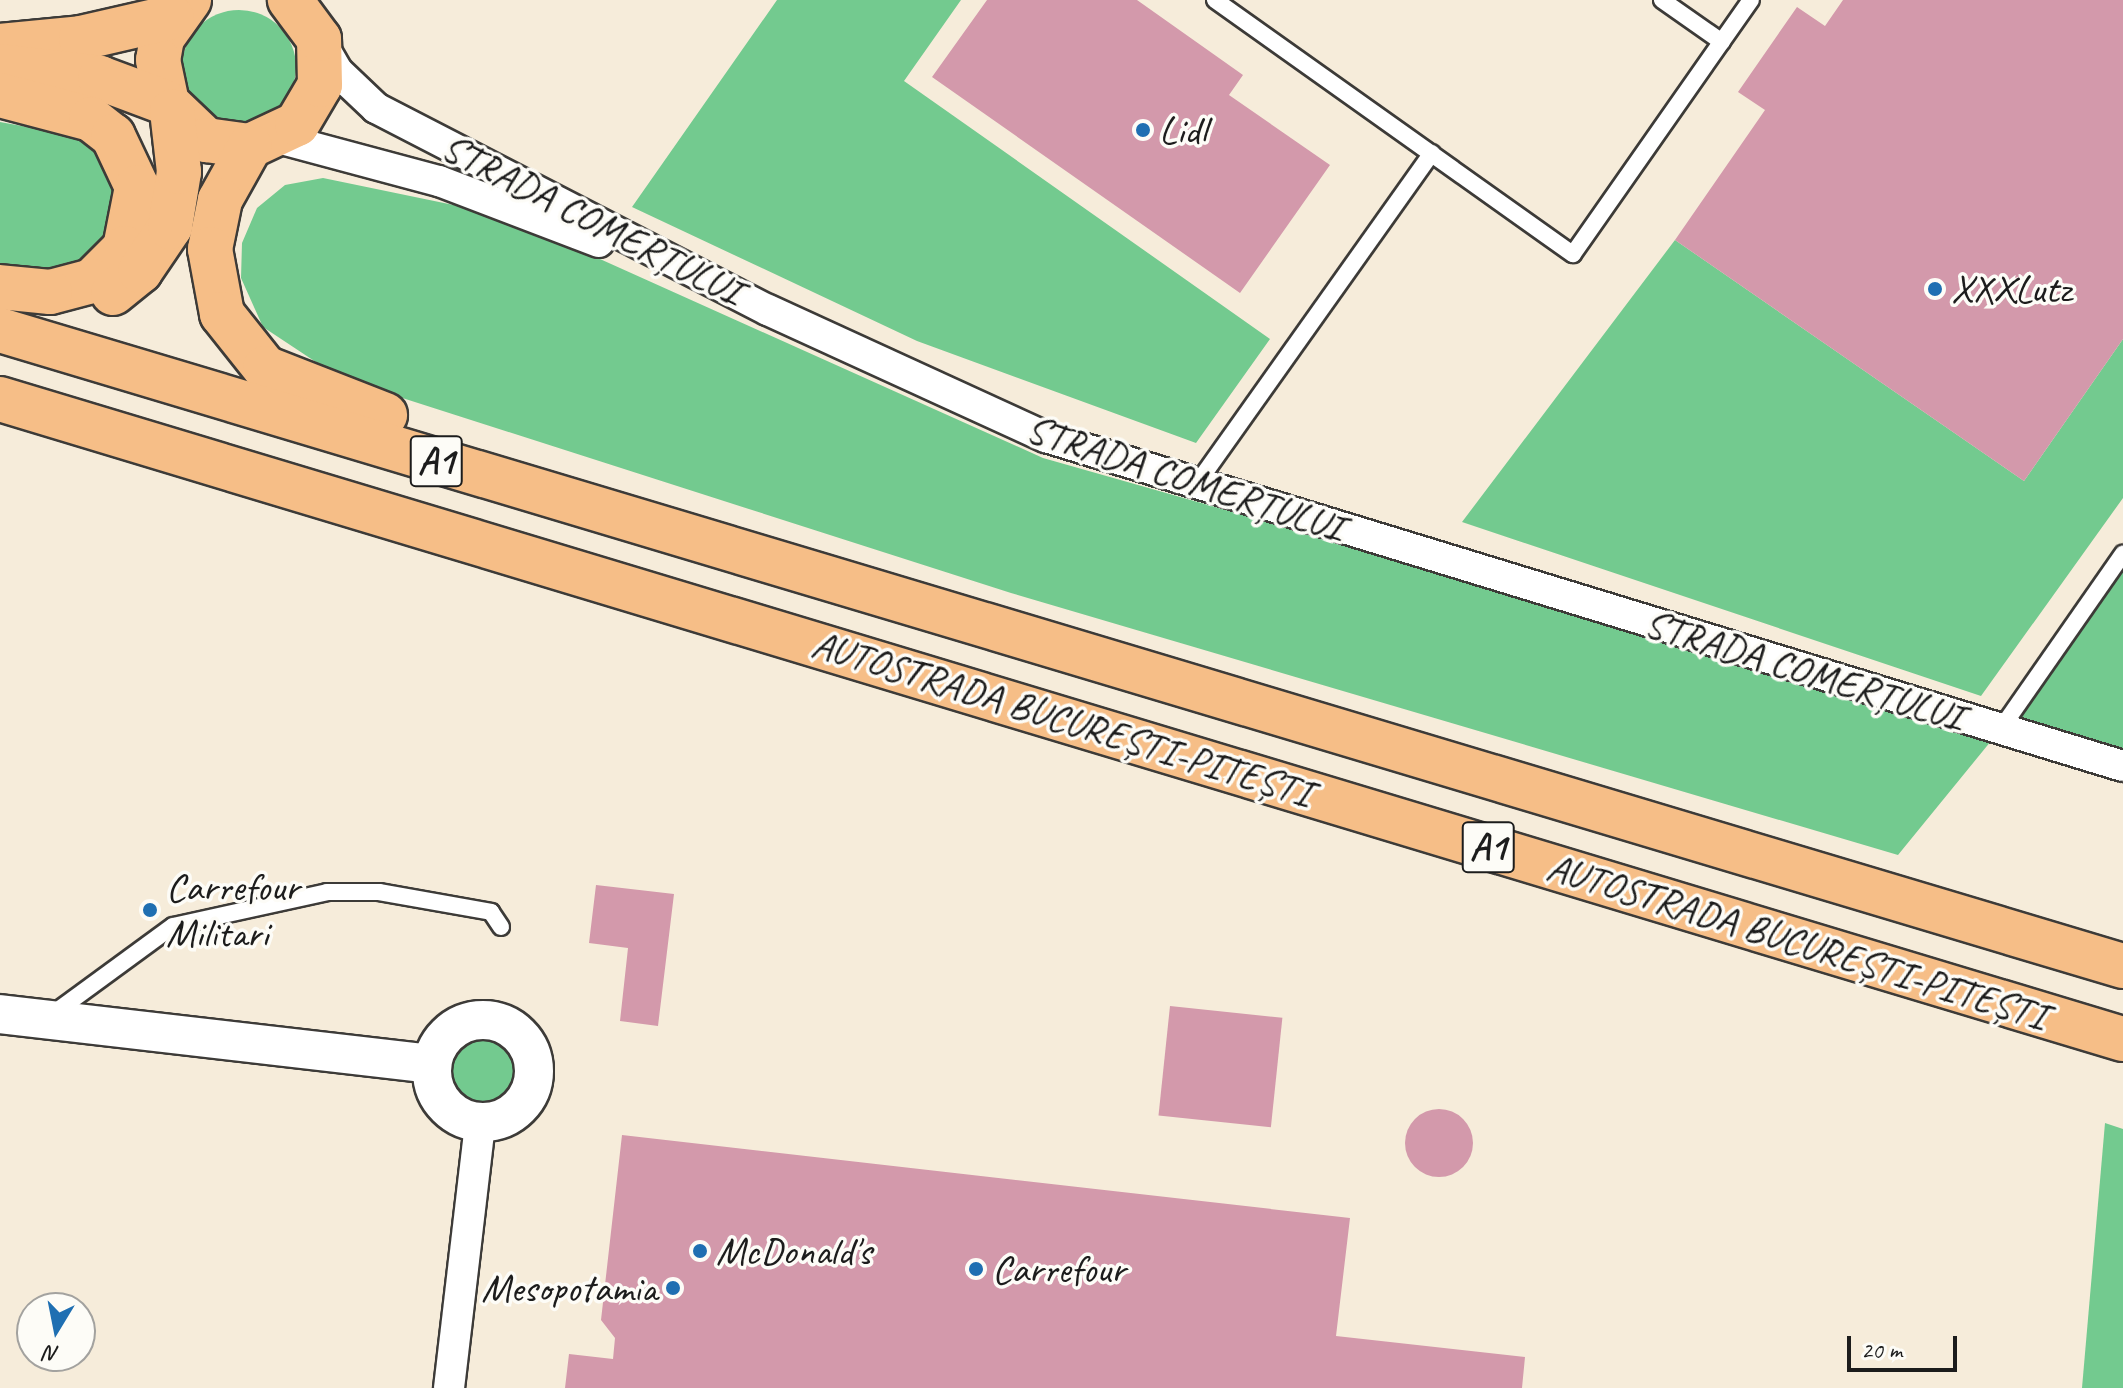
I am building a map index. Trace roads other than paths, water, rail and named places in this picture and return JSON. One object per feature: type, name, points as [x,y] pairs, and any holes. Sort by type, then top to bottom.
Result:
[{"type":"main road","points":[[0,46],[181,9]]},
{"type":"main road","points":[[0,301],[73,310],[101,300],[140,271],[170,227],[178,195],[169,107],[158,60],[181,9]]},
{"type":"main road","points":[[309,16],[320,85],[297,124],[264,142],[220,200],[210,249],[213,287],[235,334],[265,368],[315,392],[587,477],[746,550],[871,592]]},
{"type":"main road","points":[[0,66],[100,78],[169,107],[206,140],[264,142]]},
{"type":"main road","points":[[0,95],[91,119],[113,136],[137,187],[125,248],[92,281],[50,292],[0,287]]},
{"type":"main road","name":"AUTOSTRADA BUCUREȘTI-PITEȘTI","points":[[0,330],[2123,966]]},
{"type":"main road","name":"AUTOSTRADA BUCUREȘTI-PITEȘTI","points":[[0,399],[2123,1039]]},
{"type":"main road","points":[[0,428],[722,646],[853,655]]},
{"type":"street","name":"STRADA COMERȚULUI","points":[[309,16],[343,78],[376,108],[768,310],[1046,437],[2123,766]]},
{"type":"street","points":[[264,142],[439,181],[768,310]]},
{"type":"street","points":[[0,1038],[0,1014],[431,1064]]},
{"type":"street","points":[[473,1020],[518,1033],[533,1061],[531,1087],[516,1111],[480,1123],[447,1108],[431,1064],[445,1035],[473,1020]]},
{"type":"street","points":[[449,1388],[480,1123]]},
{"type":"lane","points":[[1215,0],[1573,254],[1751,0]]},
{"type":"lane","points":[[1662,0],[1722,42]]},
{"type":"lane","points":[[1196,485],[1432,153]]},
{"type":"lane","points":[[2000,730],[2123,554]]},
{"type":"lane","points":[[46,1019],[173,926],[327,892],[379,892],[491,912],[501,927]]},
{"type":"place","name":"Lidl","points":[[1143,130]]},
{"type":"place","name":"XXXLutz","points":[[1935,289]]},
{"type":"place","name":"Carrefour Militari","points":[[150,910]]},
{"type":"place","name":"McDonald's","points":[[700,1251]]},
{"type":"place","name":"Carrefour","points":[[976,1269]]},
{"type":"place","name":"Mesopotamia","points":[[673,1288]]}]
